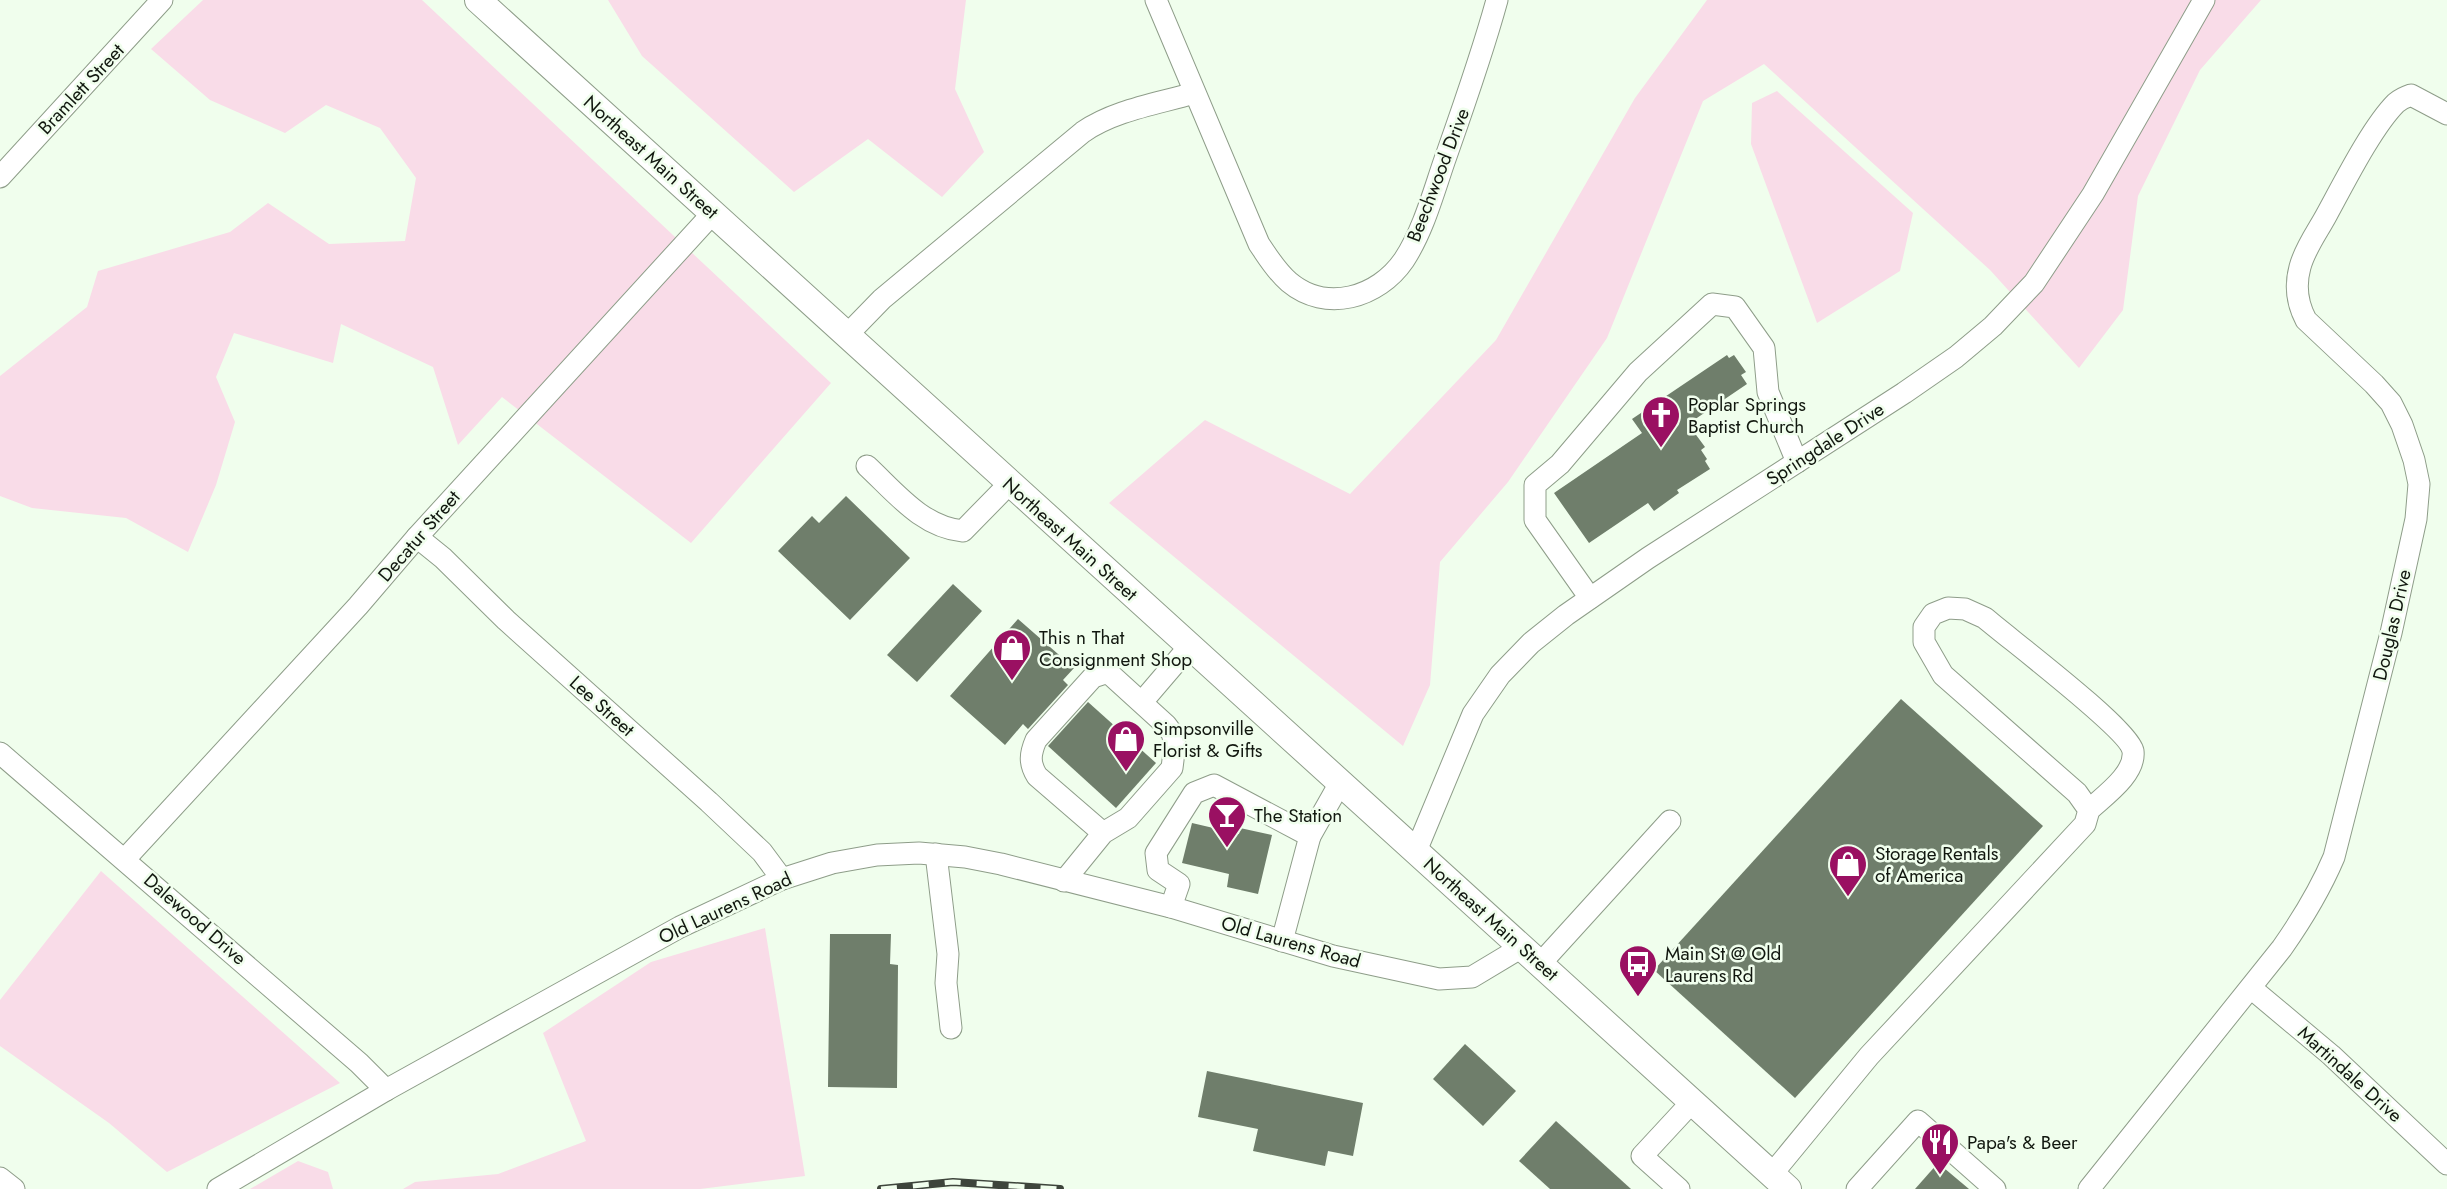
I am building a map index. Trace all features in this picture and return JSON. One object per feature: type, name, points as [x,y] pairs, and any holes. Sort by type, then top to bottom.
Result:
[{"type":"main road","name":"Northeast Main Street","points":[[478,0],[1780,1182]]},
{"type":"street","name":"Bramlett Street","points":[[0,177],[162,0]]},
{"type":"street","name":"Beechwood Drive","points":[[1156,0],[1259,244],[1274,267],[1289,281],[1308,293],[1332,298],[1364,294],[1381,284],[1399,267],[1416,237],[1484,47],[1497,0]]},
{"type":"street","name":"Springdale Drive","points":[[1416,851],[1462,736],[1485,694],[1531,643],[1590,598],[1956,357],[1993,326],[2034,283],[2093,194],[2204,0]]},
{"type":"street","points":[[847,335],[882,299],[1083,132],[1096,123],[1121,113],[1194,93]]},
{"type":"street","name":"Douglas Drive","points":[[2090,1189],[2251,988],[2308,910],[2334,857],[2391,633],[2418,504],[2418,484],[2414,460],[2402,425],[2390,403],[2374,384],[2306,320],[2297,290],[2298,275],[2306,250],[2381,122],[2395,104],[2411,95],[2447,114]]},
{"type":"street","name":"Decatur Street","points":[[125,859],[358,607],[417,537],[713,213]]},
{"type":"street","points":[[1590,598],[1535,520],[1535,485],[1560,464],[1638,372],[1712,304],[1735,307],[1764,348],[1768,392],[1797,462]]},
{"type":"street","points":[[867,466],[924,519],[947,530],[963,531],[1009,484]]},
{"type":"street","name":"Lee Street","points":[[417,537],[709,802],[762,852],[782,878]]},
{"type":"street","points":[[1780,1182],[1869,1056],[2085,824],[2090,810],[2130,767],[2133,751],[2126,738],[2094,707],[1985,618],[1965,609],[1948,608],[1933,614],[1924,627],[1924,642],[1943,674],[2077,793],[2090,810]]},
{"type":"street","points":[[1142,702],[1189,647]]},
{"type":"street","points":[[1064,881],[1103,833],[1128,818],[1172,768],[1175,754],[1172,733],[1142,702],[1111,675],[1105,673],[1093,677],[1036,740],[1031,752],[1031,766],[1037,776],[1103,833]]},
{"type":"street","name":"Dalewood Drive","points":[[0,753],[359,1063],[386,1090]]},
{"type":"street","points":[[1282,941],[1310,836],[1340,783]]},
{"type":"street","points":[[1171,907],[1179,884],[1158,870],[1156,853],[1194,793],[1214,785],[1310,836]]},
{"type":"street","name":"Old Laurens Road","points":[[218,1189],[386,1090],[668,934],[782,878],[832,863],[877,855],[936,854],[977,859],[1171,907],[1371,965],[1452,980],[1472,977],[1531,955],[1670,821]]},
{"type":"street","points":[[936,854],[948,954],[946,983],[951,1028]]},
{"type":"street","name":"Martindale Drive","points":[[2251,988],[2331,1055],[2447,1164]]},
{"type":"street","points":[[1679,1189],[1642,1156],[1692,1102]]},
{"type":"street","points":[[1857,1189],[1918,1121],[1995,1189]]},
{"type":"street","points":[[0,1178],[14,1189]]},
{"type":"shaded area","points":[[203,0],[422,0],[831,383],[691,543],[502,397],[458,445],[433,367],[341,324],[333,363],[234,333],[216,377],[235,422],[216,485],[188,552],[126,518],[32,508],[0,496],[0,376],[87,307],[98,271],[230,232],[268,203],[329,244],[405,241],[416,178],[380,128],[326,105],[285,133],[210,100],[151,49]]},
{"type":"shaded area","points":[[608,0],[966,0],[955,89],[984,152],[942,197],[868,139],[794,192],[642,56]]},
{"type":"shaded area","points":[[1707,0],[2261,0],[2200,70],[2138,196],[2123,310],[2079,368],[1990,270],[1764,64],[1703,101],[1607,338],[1508,482],[1440,562],[1430,685],[1403,746],[1109,503],[1205,420],[1350,494],[1496,340],[1635,98]]},
{"type":"shaded area","points":[[1777,91],[1913,213],[1900,271],[1817,323],[1751,144],[1752,103]]},
{"type":"shaded area","points":[[101,871],[340,1083],[167,1172],[109,1123],[0,1046],[0,1000]]},
{"type":"shaded area","points":[[765,928],[805,1176],[700,1189],[403,1189],[415,1182],[498,1174],[586,1141],[543,1033],[651,962]]},
{"type":"shaded area","points":[[298,1161],[328,1172],[333,1189],[250,1189]]},
{"type":"building","name":"Poplar Springs Baptist Church","points":[[1727,355],[1729,358],[1734,355],[1746,372],[1741,375],[1747,384],[1688,424],[1705,447],[1701,450],[1710,469],[1677,490],[1679,493],[1654,511],[1648,503],[1589,543],[1554,493],[1642,433],[1632,419]]},
{"type":"building","points":[[846,496],[910,558],[850,620],[778,551],[812,516],[819,523]]},
{"type":"building","points":[[953,584],[982,611],[917,682],[887,655]]},
{"type":"building","name":"This n That Consignment Shop","points":[[1018,619],[1074,668],[1063,680],[1068,685],[1028,729],[1023,724],[1005,745],[950,696]]},
{"type":"building","name":"Storage Rentals of America","points":[[1901,699],[2043,826],[1795,1098],[1654,970]]},
{"type":"building","points":[[1088,702],[1156,763],[1116,808],[1048,746]]},
{"type":"building","name":"The Station","points":[[1192,823],[1239,834],[1240,828],[1272,835],[1258,894],[1227,887],[1229,874],[1182,863]]},
{"type":"building","points":[[830,934],[891,934],[890,964],[898,965],[897,1088],[828,1087]]},
{"type":"building","points":[[1465,1044],[1516,1091],[1483,1126],[1433,1079]]},
{"type":"building","points":[[1207,1071],[1363,1103],[1353,1156],[1328,1151],[1325,1166],[1253,1151],[1258,1129],[1198,1117]]},
{"type":"building","points":[[1556,1121],[1631,1189],[1550,1189],[1519,1161]]},
{"type":"building","name":"Papa's & Beer","points":[[1938,1163],[1969,1189],[1915,1189]]},
{"type":"railway","points":[[881,1189],[953,1182],[1060,1189]]},
{"type":"place","name":"Poplar Springs Baptist Church","points":[[1661,449]]},
{"type":"place","name":"This n That Consignment Shop","points":[[1012,682]]},
{"type":"place","name":"Simpsonville Florist & Gifts","points":[[1126,773]]},
{"type":"place","name":"The Station","points":[[1227,849]]},
{"type":"place","name":"Storage Rentals of America","points":[[1848,898]]},
{"type":"place","name":"Main St @ Old Laurens Rd","points":[[1638,998]]},
{"type":"place","name":"Papa's & Beer","points":[[1940,1176]]}]
